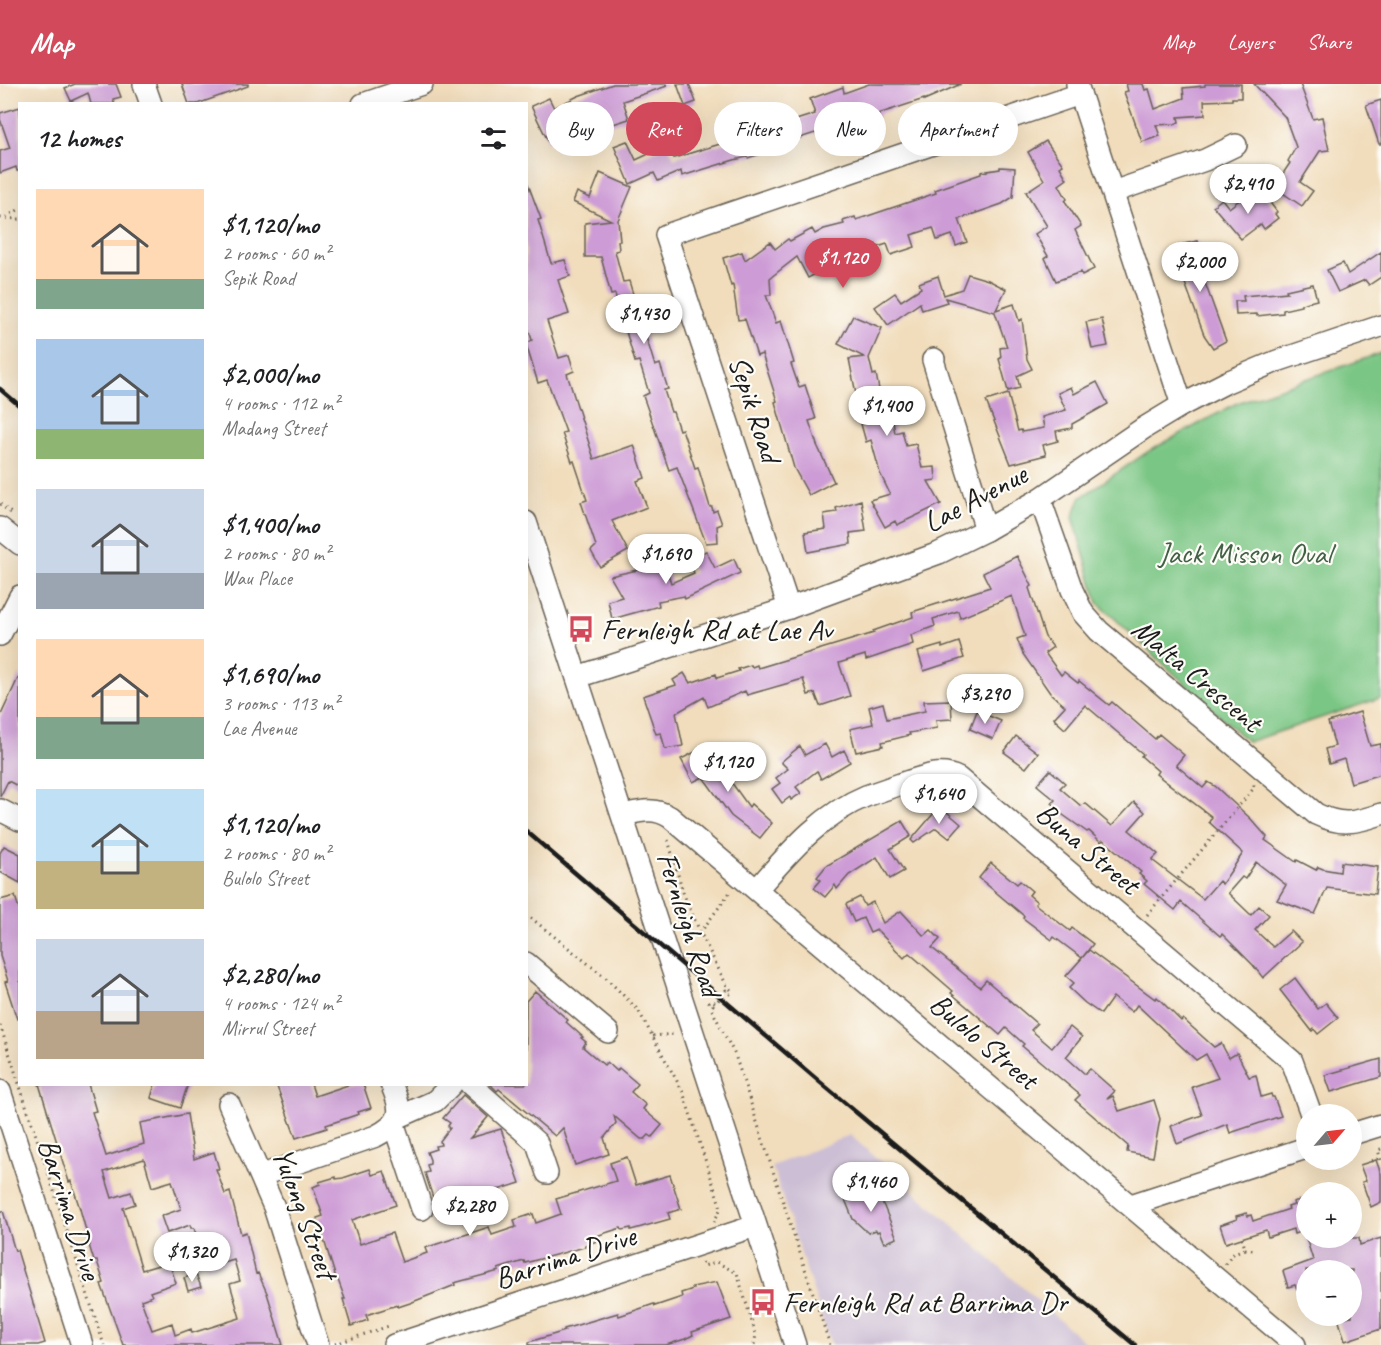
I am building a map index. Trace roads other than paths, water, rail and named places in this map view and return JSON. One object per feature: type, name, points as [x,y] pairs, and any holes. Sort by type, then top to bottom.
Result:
[{"type":"street","points":[[144,84],[150,102]]},
{"type":"street","points":[[368,102],[422,84]]},
{"type":"street","points":[[1078,89],[1182,405]]},
{"type":"street","name":"Sepik Road","points":[[789,608],[666,235],[1078,89]]},
{"type":"street","points":[[1113,192],[1205,160],[1236,145]]},
{"type":"street","name":"Lae Avenue","points":[[577,676],[789,608],[939,553],[986,530],[1040,499],[1182,405],[1227,382],[1277,361],[1381,326]]},
{"type":"street","points":[[934,359],[986,530]]},
{"type":"street","name":"Malta Crescent","points":[[1040,499],[1072,590],[1083,613],[1099,631],[1316,814],[1330,821],[1343,823],[1357,822],[1381,814]]},
{"type":"street","points":[[0,528],[18,542]]},
{"type":"street","name":"Fernleigh Road","points":[[528,528],[795,1345]]},
{"type":"street","points":[[0,635],[18,600]]},
{"type":"street","name":"Buna Street","points":[[758,889],[794,846],[840,810],[864,797],[942,772],[958,778],[1292,1061],[1307,1104]]},
{"type":"street","points":[[0,810],[18,819]]},
{"type":"street","name":"Bulolo Street","points":[[623,815],[647,810],[662,812],[758,889],[1295,1345]]},
{"type":"street","points":[[528,965],[608,1032]]},
{"type":"street","points":[[392,1086],[399,1106],[397,1121],[422,1209]]},
{"type":"street","points":[[262,1175],[376,1136],[397,1121],[435,1101],[450,1086]]},
{"type":"street","points":[[472,1086],[537,1143],[547,1173]]},
{"type":"street","name":"Barrima Drive","points":[[0,1091],[82,1345]]},
{"type":"street","name":"Yulong Street","points":[[229,1104],[262,1175],[284,1234],[318,1345]]},
{"type":"street","points":[[1362,1131],[1381,1125]]},
{"type":"street","points":[[1131,1205],[1296,1151]]},
{"type":"street","name":"Barrima Drive","points":[[394,1345],[755,1226]]},
{"type":"railway","points":[[0,389],[18,404]]},
{"type":"railway","points":[[528,833],[821,1083],[1135,1345]]},
{"type":"place","name":"Fernleigh Rd at Lae Av","points":[[581,629]]},
{"type":"place","name":"Fernleigh Rd at Barrima Dr","points":[[763,1302]]},
{"type":"park label","name":"Jack Misson Oval","points":[[1245,553]]}]
